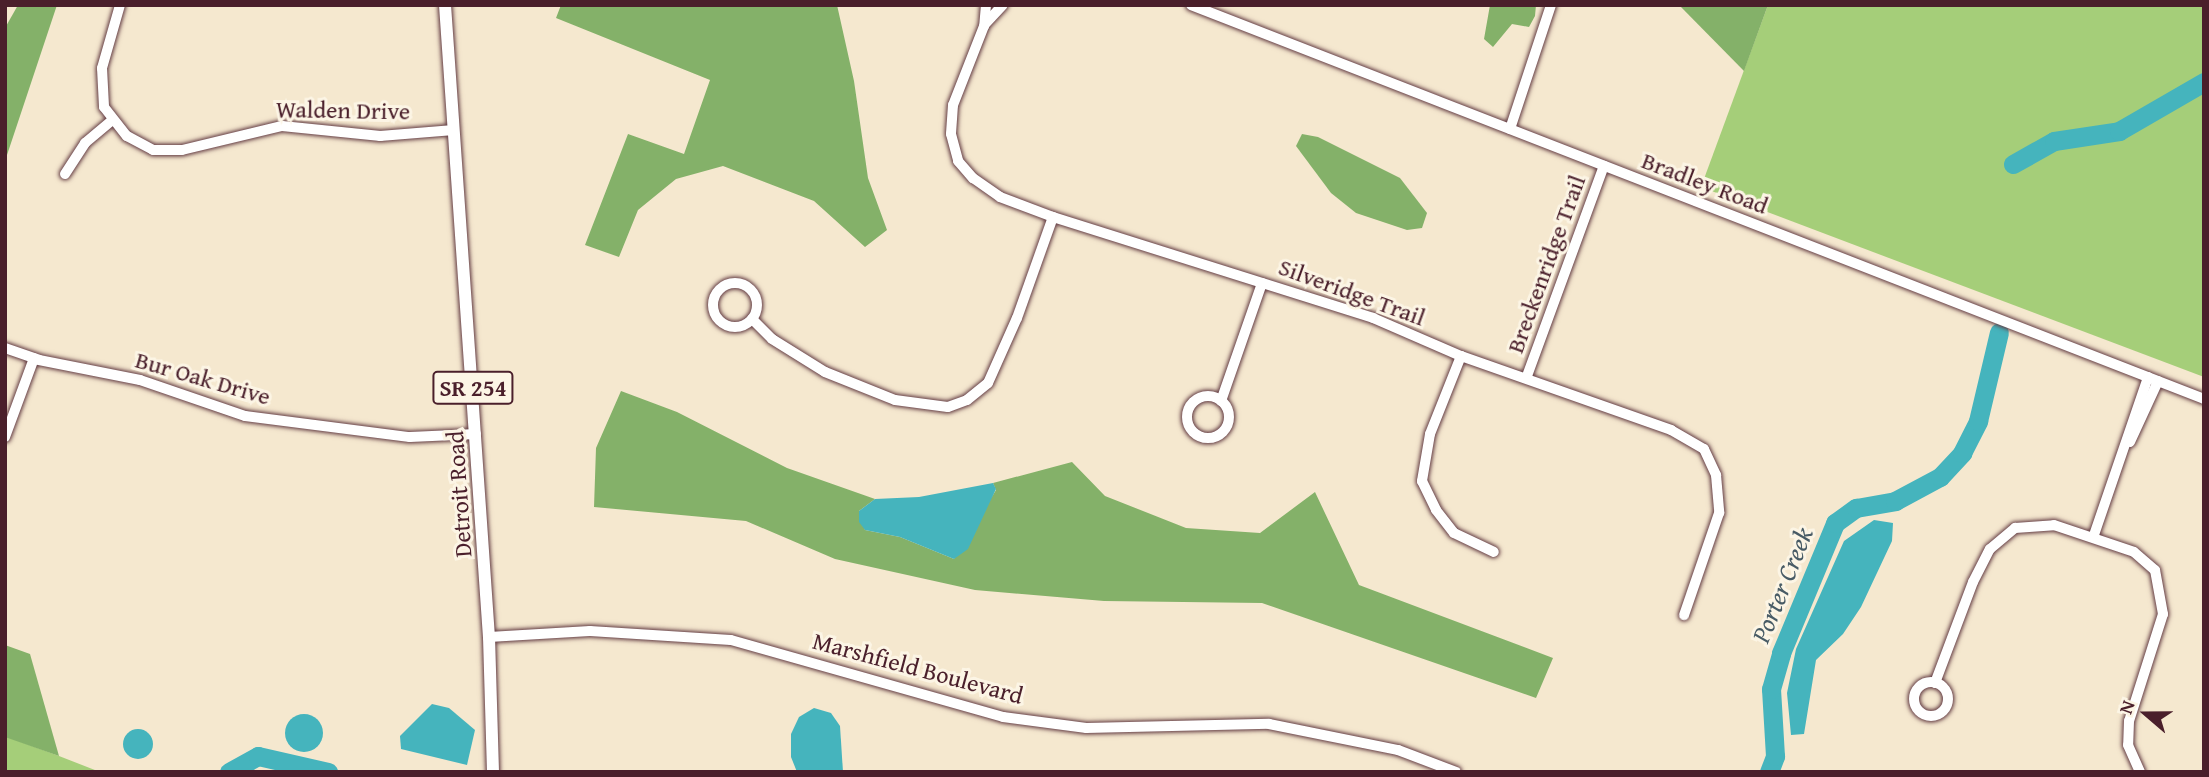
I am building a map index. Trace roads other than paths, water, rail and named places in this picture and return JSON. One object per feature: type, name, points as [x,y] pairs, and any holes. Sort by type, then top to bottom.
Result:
[{"type":"main road","name":"Detroit Road","points":[[445,5],[489,637],[493,772]]},
{"type":"street","points":[[65,174],[77,152],[112,120],[104,107],[102,68],[120,5]]},
{"type":"street","name":"Silveridge Trail","points":[[986,5],[984,26],[953,106],[951,134],[958,161],[1000,197],[1053,217],[1373,318],[1461,356],[1527,376],[1671,430],[1704,449],[1716,475],[1719,513],[1684,615]]},
{"type":"street","name":"Silveridge Trail","points":[[984,26],[1003,5]]},
{"type":"street","name":"Bradley Road","points":[[1191,5],[2204,399]]},
{"type":"street","points":[[1510,129],[1551,5]]},
{"type":"street","name":"Walden Drive","points":[[112,120],[127,136],[153,150],[182,150],[282,126],[380,136],[454,130]]},
{"type":"street","name":"Breckenridge Trail","points":[[1527,376],[1604,166]]},
{"type":"street","points":[[752,319],[772,339],[825,372],[895,400],[948,408],[967,400],[988,383],[1017,318],[1053,217]]},
{"type":"street","points":[[1221,401],[1262,283]]},
{"type":"street","points":[[729,284],[749,287],[757,306],[752,319],[740,327],[719,320],[713,306],[717,292],[729,284]]},
{"type":"street","name":"Bur Oak Drive","points":[[5,348],[34,358],[140,380],[245,416],[410,437],[476,434]]},
{"type":"street","points":[[1461,356],[1430,434],[1422,481],[1436,510],[1454,533],[1494,552]]},
{"type":"street","points":[[5,437],[34,358]]},
{"type":"street","points":[[2094,535],[2128,444],[2141,425],[2153,379]]},
{"type":"street","points":[[1935,683],[1973,582],[1990,549],[2015,528],[2054,525],[2094,535],[2155,569],[2161,591],[2160,633],[2129,721],[2128,745],[2140,772]]},
{"type":"street","name":"Marshfield Boulevard","points":[[489,637],[601,631],[731,640],[1003,717],[1086,728],[1269,724],[1398,750],[1456,772]]},
{"type":"water","points":[[993,483],[996,489],[968,549],[954,559],[900,537],[865,530],[859,522],[859,511],[875,499],[919,497]]},
{"type":"water","points":[[1874,520],[1893,523],[1892,541],[1861,607],[1843,634],[1816,660],[1804,734],[1791,735],[1787,693],[1796,649],[1844,541]]},
{"type":"water","points":[[432,704],[449,708],[475,730],[467,765],[401,749],[400,736]]},
{"type":"water","points":[[814,708],[831,713],[840,726],[843,772],[797,772],[791,757],[791,734],[799,717]]},
{"type":"water","points":[[304,714],[317,720],[323,733],[317,746],[304,752],[291,746],[285,733],[291,720]]},
{"type":"water","points":[[138,729],[144,730],[152,738],[152,750],[144,758],[138,759],[132,758],[124,750],[123,744],[124,738],[132,730]]},
{"type":"waterway","name":"Porter Creek","points":[[2013,164],[2054,141],[2119,131],[2204,82]]},
{"type":"waterway","name":"Porter Creek","points":[[1769,772],[1775,756],[1771,689],[1781,653],[1835,523],[1856,508],[1895,501],[1940,477],[1962,453],[1978,421],[1999,332]]},
{"type":"waterway","name":"Porter Creek","points":[[229,772],[258,756],[328,772]]}]
